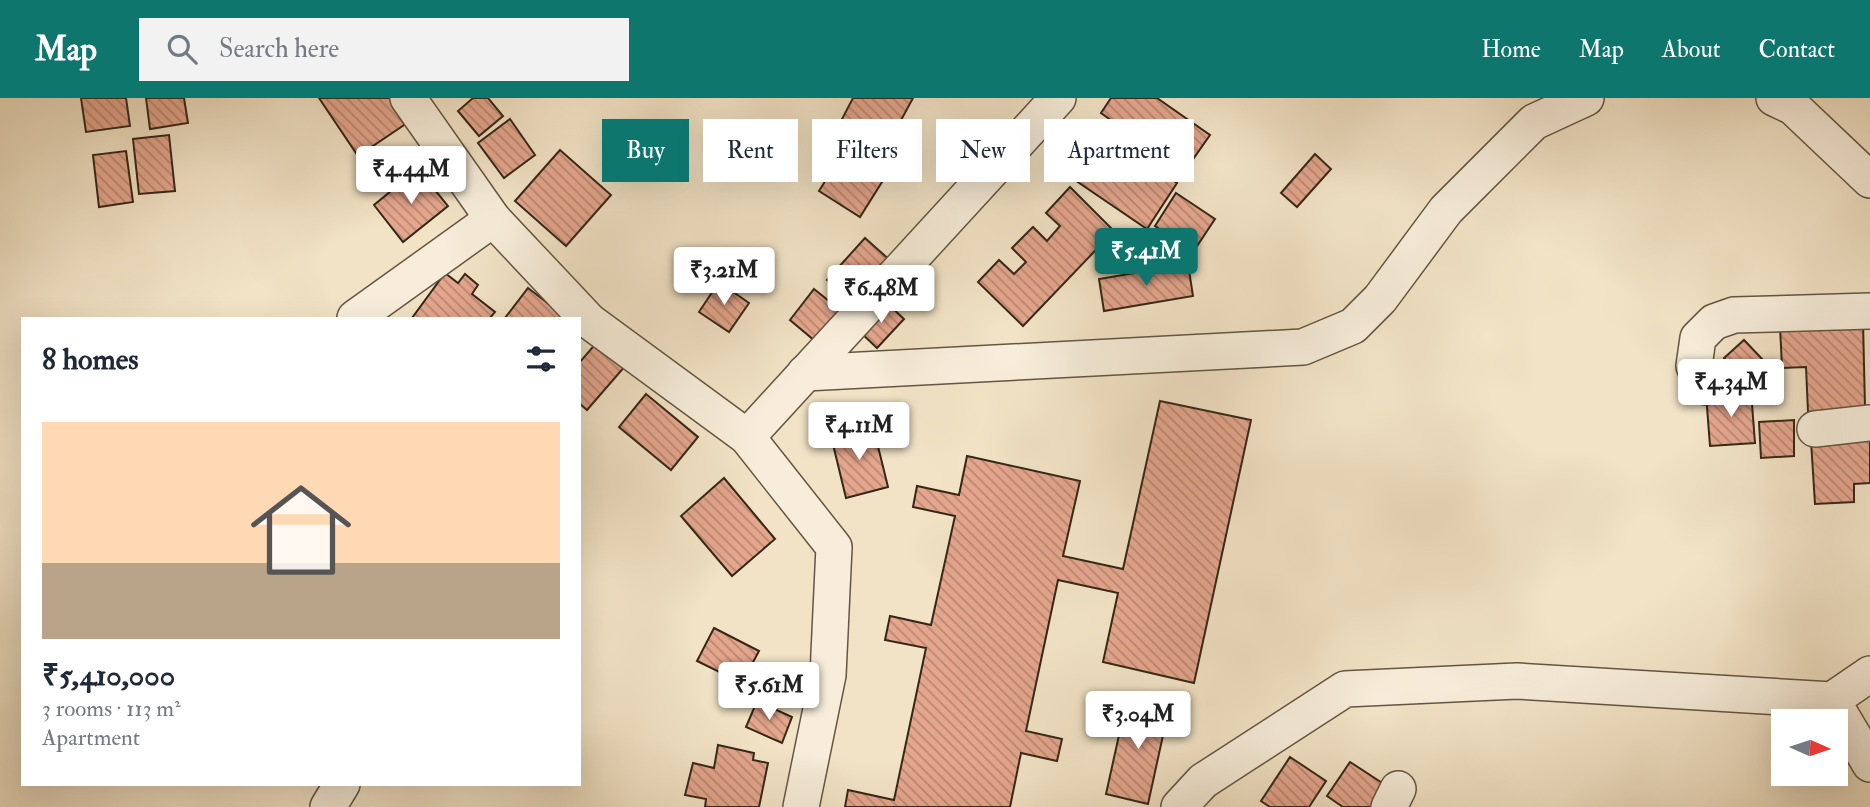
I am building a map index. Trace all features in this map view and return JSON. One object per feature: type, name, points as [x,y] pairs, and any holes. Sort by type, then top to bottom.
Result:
[{"type":"street","points":[[408,98],[493,219],[573,317]]},
{"type":"street","points":[[747,437],[1058,98]]},
{"type":"street","points":[[805,373],[1303,348],[1353,326],[1380,299],[1446,210],[1534,122],[1586,98]]},
{"type":"street","points":[[1774,98],[1793,107],[1870,180]]},
{"type":"street","points":[[356,317],[493,219]]},
{"type":"street","points":[[1706,387],[1694,366],[1698,338],[1714,322],[1734,315],[1870,311]]},
{"type":"street","points":[[584,330],[747,437],[834,547],[828,675],[801,807]]},
{"type":"street","points":[[1815,429],[1870,423]]},
{"type":"street","points":[[1179,807],[1203,781],[1345,689],[1517,681],[1832,700],[1870,674]]},
{"type":"street","points":[[1832,700],[1870,764]]},
{"type":"street","points":[[328,807],[341,786]]},
{"type":"building","points":[[81,98],[126,98],[130,126],[86,132]]},
{"type":"building","points":[[146,98],[184,98],[188,123],[150,129]]},
{"type":"building","points":[[319,98],[395,98],[410,121],[358,156]]},
{"type":"building","points":[[473,98],[488,98],[503,116],[479,136],[458,111]]},
{"type":"building","points":[[853,98],[913,98],[902,119],[842,119]]},
{"type":"building","points":[[1111,98],[1157,98],[1187,119],[1109,119],[1101,113]]},
{"type":"building","points":[[510,119],[535,155],[504,178],[478,143]]},
{"type":"building","points":[[1194,124],[1210,135],[1194,158]]},
{"type":"building","points":[[169,135],[175,191],[139,194],[133,139]]},
{"type":"building","points":[[560,150],[611,195],[566,246],[515,201]]},
{"type":"building","points":[[126,151],[133,202],[99,207],[93,155]]},
{"type":"building","points":[[1315,154],[1331,169],[1297,207],[1281,193]]},
{"type":"building","points":[[418,169],[448,206],[403,242],[374,205]]},
{"type":"building","points":[[825,182],[882,182],[860,217],[819,191]]},
{"type":"building","points":[[1078,182],[1177,183],[1147,229]]},
{"type":"building","points":[[1070,187],[1114,231],[1023,326],[978,282],[999,260],[1014,274],[1026,262],[1012,248],[1033,227],[1047,241],[1060,226],[1046,213]]},
{"type":"building","points":[[1176,193],[1215,219],[1193,252],[1155,226]]},
{"type":"building","points":[[865,238],[893,263],[855,305],[827,280]]},
{"type":"building","points":[[1188,264],[1193,296],[1104,311],[1099,279]]},
{"type":"building","points":[[445,273],[458,283],[465,274],[478,285],[472,294],[495,312],[491,317],[413,317]]},
{"type":"building","points":[[719,282],[749,303],[729,332],[699,312]]},
{"type":"building","points":[[528,288],[566,317],[506,317]]},
{"type":"building","points":[[814,289],[840,310],[815,341],[790,320]]},
{"type":"building","points":[[886,302],[904,319],[877,348],[859,331]]},
{"type":"building","points":[[1863,322],[1865,407],[1808,412],[1806,367],[1782,368],[1780,326]]},
{"type":"building","points":[[1744,340],[1764,361],[1744,380],[1724,358]]},
{"type":"building","points":[[598,341],[626,365],[587,410],[581,405],[581,361]]},
{"type":"building","points":[[1751,391],[1755,443],[1710,446],[1706,394]]},
{"type":"building","points":[[646,394],[698,437],[671,470],[619,427]]},
{"type":"building","points":[[1160,401],[1251,420],[1194,683],[1103,662],[1118,593],[1058,580],[1026,731],[1062,739],[1057,761],[1021,753],[1010,807],[845,807],[848,790],[894,800],[926,648],[885,640],[890,616],[931,625],[955,516],[913,507],[917,486],[959,495],[967,456],[1080,481],[1063,556],[1123,569]]},
{"type":"building","points":[[1794,420],[1794,456],[1761,458],[1759,422]]},
{"type":"building","points":[[873,426],[888,487],[846,498],[831,436]]},
{"type":"building","points":[[1870,436],[1870,483],[1854,484],[1854,502],[1815,504],[1811,441]]},
{"type":"building","points":[[724,478],[775,539],[732,576],[681,516]]},
{"type":"building","points":[[714,628],[759,651],[742,683],[697,661]]},
{"type":"building","points":[[1127,699],[1169,708],[1148,804],[1106,794]]},
{"type":"building","points":[[757,701],[792,717],[782,743],[746,727]]},
{"type":"building","points":[[718,745],[754,753],[753,760],[768,763],[759,807],[705,807],[706,799],[685,795],[693,763],[714,768]]},
{"type":"building","points":[[1290,757],[1326,781],[1309,807],[1270,807],[1261,801]]},
{"type":"building","points":[[1350,762],[1393,790],[1382,807],[1343,807],[1327,796]]}]
